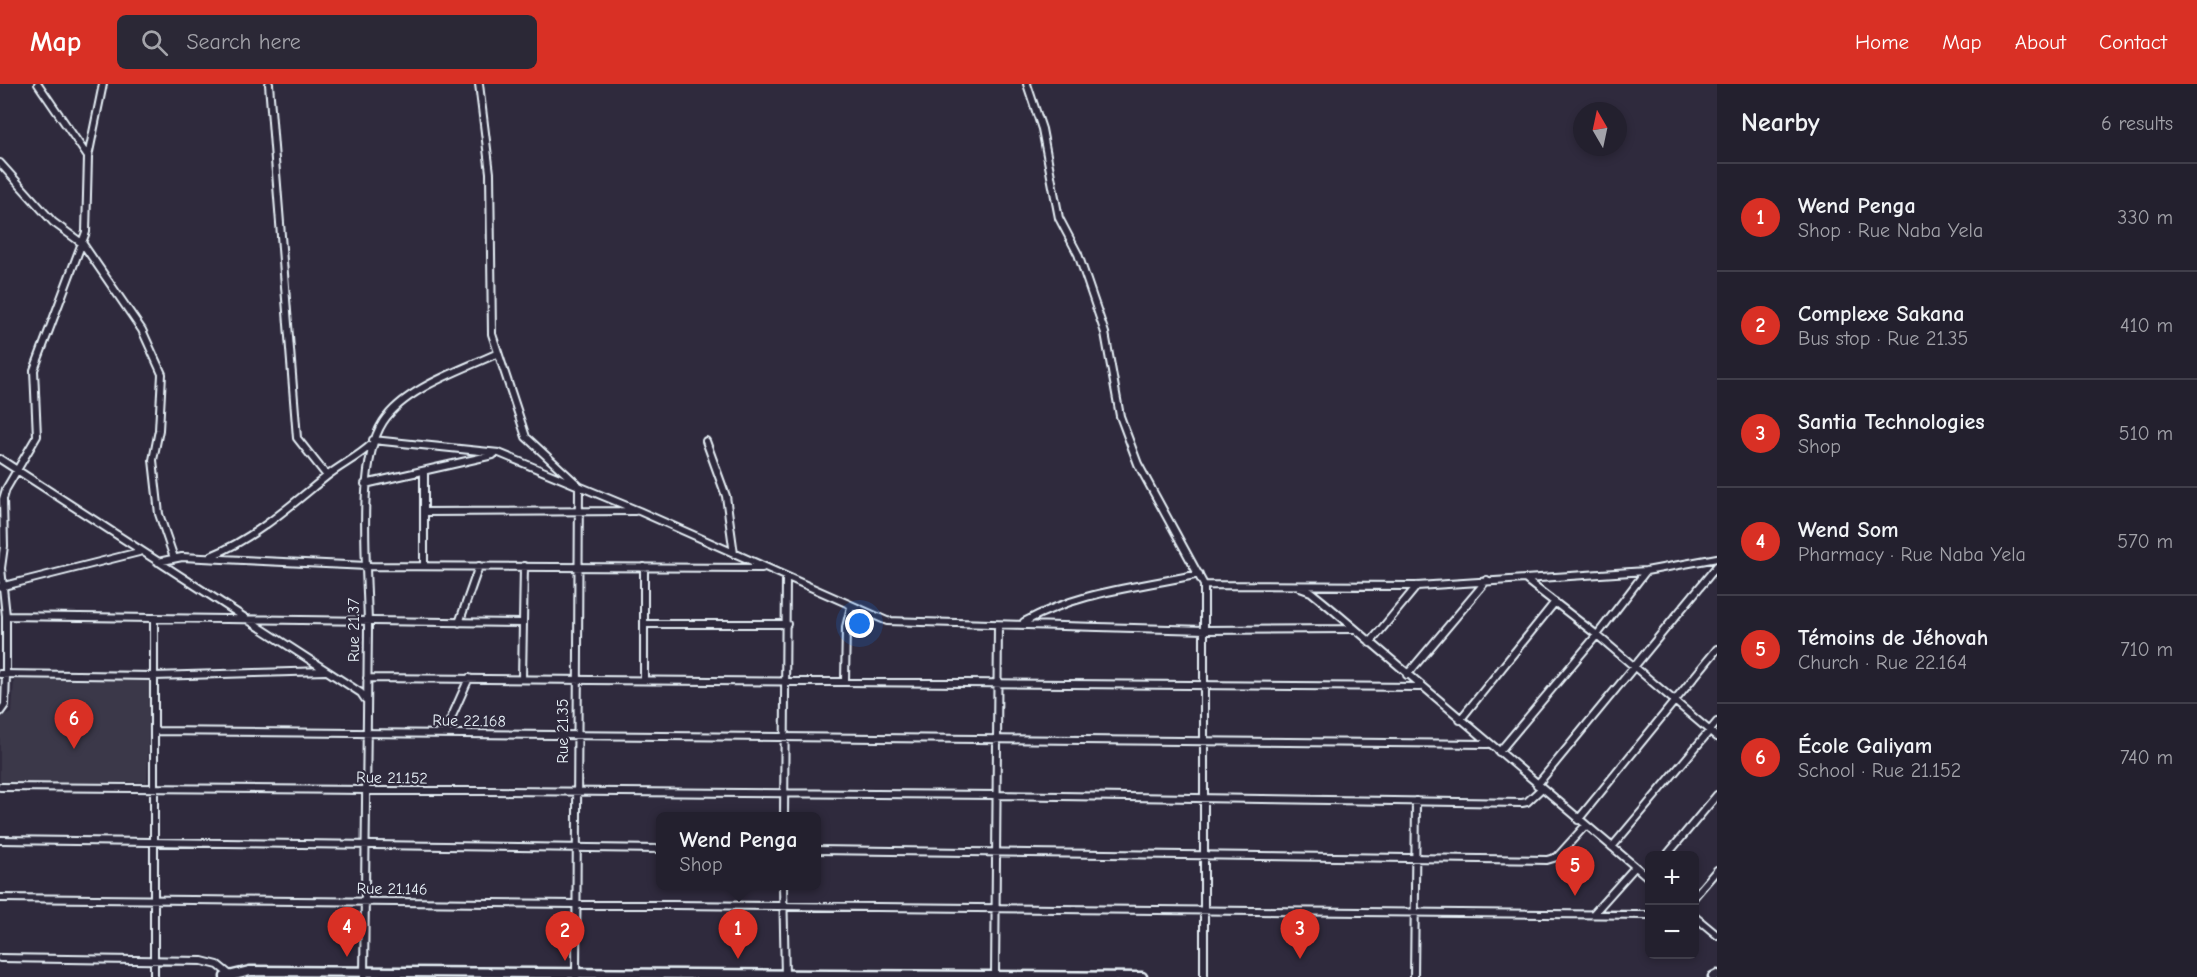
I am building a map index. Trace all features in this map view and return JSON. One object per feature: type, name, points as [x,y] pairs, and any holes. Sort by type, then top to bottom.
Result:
[{"type":"street","points":[[38,84],[88,157]]},
{"type":"street","points":[[0,712],[4,705],[6,616],[1,586],[3,499],[37,436],[34,370],[86,232],[88,157],[103,84]]},
{"type":"street","points":[[269,84],[297,438],[327,476]]},
{"type":"street","points":[[479,84],[490,173],[492,334],[526,437],[579,486]]},
{"type":"street","points":[[1027,84],[1042,129],[1059,218],[1078,254],[1105,333],[1120,416],[1138,464],[1204,585],[1203,977]]},
{"type":"street","points":[[0,163],[53,222],[83,244],[142,330],[162,374],[159,430],[153,460],[159,514],[174,558]]},
{"type":"street","name":"Rue 21.37","points":[[364,974],[365,699],[368,621],[365,484],[372,442],[384,420],[408,396],[498,353]]},
{"type":"street","points":[[706,441],[726,496],[734,554]]},
{"type":"street","points":[[208,557],[226,550],[290,508],[327,476],[362,453],[372,442],[499,453],[639,511],[850,607],[887,621],[998,626],[1022,623],[1205,630],[1353,629]]},
{"type":"street","points":[[365,484],[499,453]]},
{"type":"street","points":[[0,459],[139,552],[361,693],[365,699]]},
{"type":"street","points":[[424,472],[424,566]]},
{"type":"street","name":"Rue 21.35","points":[[576,975],[576,679],[579,486]]},
{"type":"street","points":[[424,512],[639,511]]},
{"type":"street","points":[[1,586],[139,552]]},
{"type":"street","points":[[158,562],[174,558],[208,557],[367,566],[765,568]]},
{"type":"street","points":[[1204,585],[1296,587],[1526,580],[1646,571],[1717,558]]},
{"type":"street","points":[[459,623],[479,566]]},
{"type":"street","points":[[522,678],[524,566]]},
{"type":"street","name":"Rue 21.152","points":[[0,787],[997,795],[1522,804],[1527,802],[1717,566]]},
{"type":"street","points":[[644,680],[645,567]]},
{"type":"street","points":[[1499,752],[1597,635],[1646,571]]},
{"type":"street","points":[[1022,623],[1053,606],[1116,588],[1199,574]]},
{"type":"street","points":[[784,812],[787,681],[786,577]]},
{"type":"street","points":[[1407,675],[1487,580]]},
{"type":"street","points":[[1526,580],[1597,635],[1717,737]]},
{"type":"street","points":[[1370,643],[1417,585]]},
{"type":"street","points":[[1296,587],[1311,592],[1420,687],[1645,874]]},
{"type":"street","points":[[1460,720],[1555,602]]},
{"type":"street","points":[[845,681],[846,627],[850,607]]},
{"type":"street","points":[[6,616],[522,623]]},
{"type":"street","points":[[154,618],[154,977]]},
{"type":"street","points":[[645,624],[787,624]]},
{"type":"street","points":[[995,976],[998,626]]},
{"type":"street","points":[[1578,820],[1717,649]]},
{"type":"street","points":[[3,674],[154,676],[327,671]]},
{"type":"street","points":[[367,678],[1420,687]]},
{"type":"street","points":[[444,734],[469,678]]},
{"type":"street","points":[[1612,848],[1717,722]]},
{"type":"street","name":"Rue 22.168","points":[[154,731],[784,739],[1488,744]]},
{"type":"street","points":[[1669,851],[1717,795]]},
{"type":"street","points":[[1414,977],[1416,801]]},
{"type":"street","points":[[821,850],[1553,859],[1585,826]]},
{"type":"street","points":[[0,840],[364,847],[656,849]]},
{"type":"street","points":[[1594,913],[1635,867]]},
{"type":"street","points":[[1699,892],[1717,870]]},
{"type":"street","points":[[783,890],[785,975]]},
{"type":"street","name":"Rue 21.146","points":[[0,898],[1645,915]]},
{"type":"street","points":[[1699,919],[1717,935]]},
{"type":"street","points":[[0,958],[154,958],[210,962],[227,976],[250,970],[364,974],[1142,977]]},
{"type":"shaded area","points":[[151,679],[147,782],[0,782],[0,717],[12,713],[14,680]]},
{"type":"place","name":"École Galiyam","points":[[74,749]]},
{"type":"place","name":"Témoins de Jéhovah","points":[[1575,896]]},
{"type":"place","name":"Wend Som","points":[[347,957]]},
{"type":"place","name":"Wend Penga","points":[[738,959]]},
{"type":"place","name":"Santia Technologies","points":[[1300,959]]},
{"type":"place","name":"Complexe Sakana","points":[[565,961]]}]
